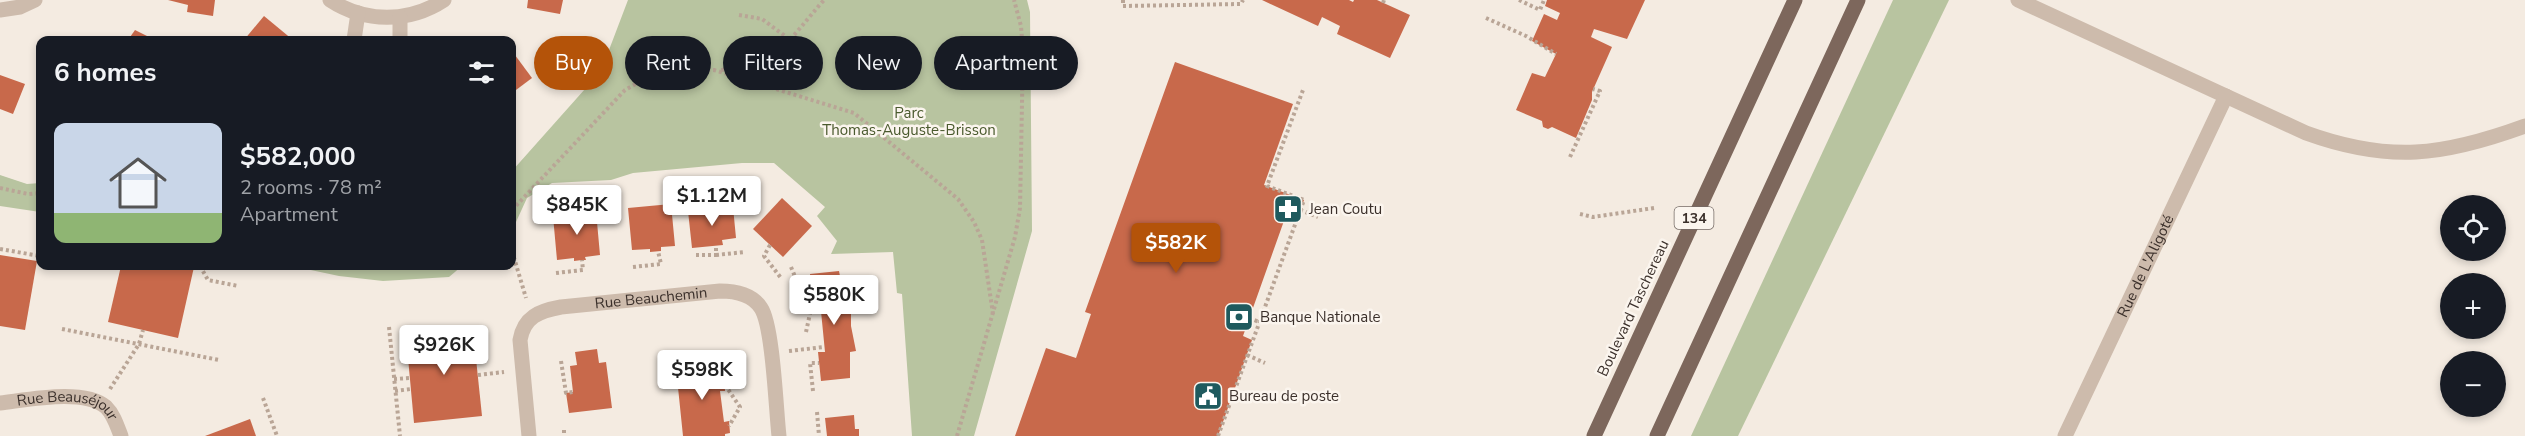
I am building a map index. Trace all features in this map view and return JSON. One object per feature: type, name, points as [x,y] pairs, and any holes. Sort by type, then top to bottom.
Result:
[{"type":"main road","name":"Boulevard Taschereau","points":[[1594,436],[1795,0]]},
{"type":"main road","points":[[1657,436],[1858,0]]},
{"type":"street","points":[[0,10],[20,7],[35,0]]},
{"type":"street","points":[[330,0],[358,13],[379,17],[415,15],[444,0]]},
{"type":"street","points":[[2018,0],[2306,133],[2340,145],[2408,154],[2465,145],[2525,126]]},
{"type":"street","points":[[355,36],[358,13]]},
{"type":"street","points":[[400,17],[400,36]]},
{"type":"street","name":"Rue de L'Aligoté","points":[[2065,436],[2226,96]]},
{"type":"street","name":"Rue Beauchemin","points":[[529,436],[520,351],[522,329],[527,321],[537,313],[561,307],[720,291],[745,294],[762,308],[766,319],[779,436]]},
{"type":"street","name":"Rue Beauséjour","points":[[0,403],[79,397],[101,404],[115,420],[121,436]]},
{"type":"path","points":[[792,36],[824,0]]},
{"type":"path","points":[[957,436],[993,314],[1020,208],[1023,51],[1021,26],[1014,0]]},
{"type":"path","points":[[1123,0],[1123,6],[1203,2],[1241,4],[1243,0]]},
{"type":"path","points":[[1519,0],[1540,10],[1544,4]]},
{"type":"path","points":[[739,15],[762,19],[785,36]]},
{"type":"path","points":[[1486,18],[1526,36],[1556,54]]},
{"type":"path","points":[[516,206],[625,90],[651,75],[666,70],[723,69]]},
{"type":"path","points":[[714,70],[854,113],[958,199],[974,222],[982,240],[993,314]]},
{"type":"path","points":[[1570,157],[1600,91],[1593,89]]},
{"type":"path","points":[[1218,436],[1304,200],[1267,186],[1303,90]]},
{"type":"path","points":[[0,188],[28,194],[36,193]]},
{"type":"path","points":[[1580,214],[1593,217],[1654,208]]},
{"type":"path","points":[[1300,210],[1318,217]]},
{"type":"path","points":[[770,245],[764,256],[781,278]]},
{"type":"path","points":[[716,246],[716,255]]},
{"type":"path","points":[[0,249],[36,255]]},
{"type":"path","points":[[633,267],[661,264],[658,251]]},
{"type":"path","points":[[696,255],[745,252]]},
{"type":"path","points":[[556,273],[583,270],[582,260]]},
{"type":"path","points":[[516,264],[526,298]]},
{"type":"path","points":[[791,267],[803,296],[813,297]]},
{"type":"path","points":[[202,270],[208,280],[238,286]]},
{"type":"path","points":[[807,332],[811,309],[820,308]]},
{"type":"path","points":[[1249,318],[1259,322]]},
{"type":"path","points":[[389,327],[400,436]]},
{"type":"path","points":[[62,329],[219,360]]},
{"type":"path","points":[[101,404],[139,344],[143,330]]},
{"type":"path","points":[[770,352],[824,347]]},
{"type":"path","points":[[1247,355],[1265,363]]},
{"type":"path","points":[[561,361],[567,393],[573,393]]},
{"type":"path","points":[[813,391],[810,363],[819,363]]},
{"type":"path","points":[[478,375],[522,370]]},
{"type":"path","points":[[394,379],[410,378]]},
{"type":"path","points":[[725,385],[740,407],[729,426]]},
{"type":"path","points":[[395,391],[411,389]]},
{"type":"path","points":[[263,398],[277,436]]},
{"type":"path","points":[[818,412],[819,436]]},
{"type":"path","points":[[564,430],[564,436]]},
{"type":"green space","name":"Parc Thomas-Auguste-Brisson","points":[[628,0],[1027,0],[1030,12],[1030,36],[934,36],[934,90],[1031,90],[1032,231],[974,436],[912,436],[902,294],[897,293],[893,252],[831,254],[837,241],[817,216],[825,207],[774,163],[742,163],[633,173],[611,180],[552,183],[527,198],[516,222],[516,167],[584,90],[613,90],[613,39]]},
{"type":"green space","points":[[1893,0],[1949,0],[1738,436],[1691,436]]},
{"type":"green space","points":[[0,175],[27,184],[36,183],[36,211],[0,206]]},
{"type":"green space","points":[[311,270],[457,270],[449,277],[383,281]]},
{"type":"building","points":[[168,0],[215,0],[213,16],[187,12],[188,5]]},
{"type":"building","points":[[528,0],[563,0],[560,14],[527,8]]},
{"type":"building","points":[[1262,0],[1349,0],[1353,2],[1354,0],[1377,0],[1410,15],[1390,58],[1337,34],[1340,26],[1322,17],[1318,26]]},
{"type":"building","points":[[1547,0],[1645,0],[1627,39],[1594,29],[1591,37],[1612,47],[1592,92],[1592,100],[1576,138],[1552,127],[1548,129],[1543,127],[1542,121],[1516,110],[1532,73],[1545,77],[1556,54],[1532,41],[1544,14],[1557,20],[1560,13],[1545,6]]},
{"type":"building","points":[[264,16],[288,36],[247,36]]},
{"type":"building","points":[[135,30],[147,36],[131,36]]},
{"type":"building","points":[[516,56],[532,78],[516,90]]},
{"type":"building","points":[[1175,62],[1293,104],[1264,185],[1304,200],[1296,222],[1285,218],[1243,336],[1252,340],[1218,436],[1015,436],[1046,348],[1076,358],[1091,314],[1085,312]]},
{"type":"building","points":[[0,75],[25,84],[13,114],[0,109]]},
{"type":"building","points":[[782,198],[812,226],[783,257],[753,229]]},
{"type":"building","points":[[671,204],[675,246],[661,247],[661,251],[632,250],[628,208]]},
{"type":"building","points":[[733,207],[736,238],[722,240],[723,245],[692,248],[688,211]]},
{"type":"building","points":[[596,211],[600,255],[585,257],[586,260],[574,261],[574,258],[557,260],[553,216]]},
{"type":"building","points":[[0,255],[36,261],[25,330],[0,326]]},
{"type":"building","points":[[120,270],[193,270],[178,338],[108,322]]},
{"type":"building","points":[[839,271],[844,297],[851,296],[851,326],[856,351],[850,352],[850,378],[821,381],[818,352],[825,352],[820,301],[813,302],[810,274]]},
{"type":"building","points":[[473,330],[482,416],[414,423],[406,336]]},
{"type":"building","points":[[597,349],[599,363],[606,362],[612,408],[569,413],[566,393],[573,392],[570,366],[577,365],[575,352]]},
{"type":"building","points":[[714,363],[718,367],[719,377],[724,376],[725,391],[720,391],[724,422],[729,421],[730,433],[725,436],[683,436],[676,368]]},
{"type":"building","points":[[854,415],[855,429],[859,429],[859,436],[827,436],[825,418]]},
{"type":"building","points":[[250,419],[256,436],[205,436]]},
{"type":"place","name":"Jean Coutu","points":[[1288,209]]},
{"type":"place","name":"Banque Nationale","points":[[1239,317]]},
{"type":"place","name":"Bureau de poste","points":[[1208,396]]}]
